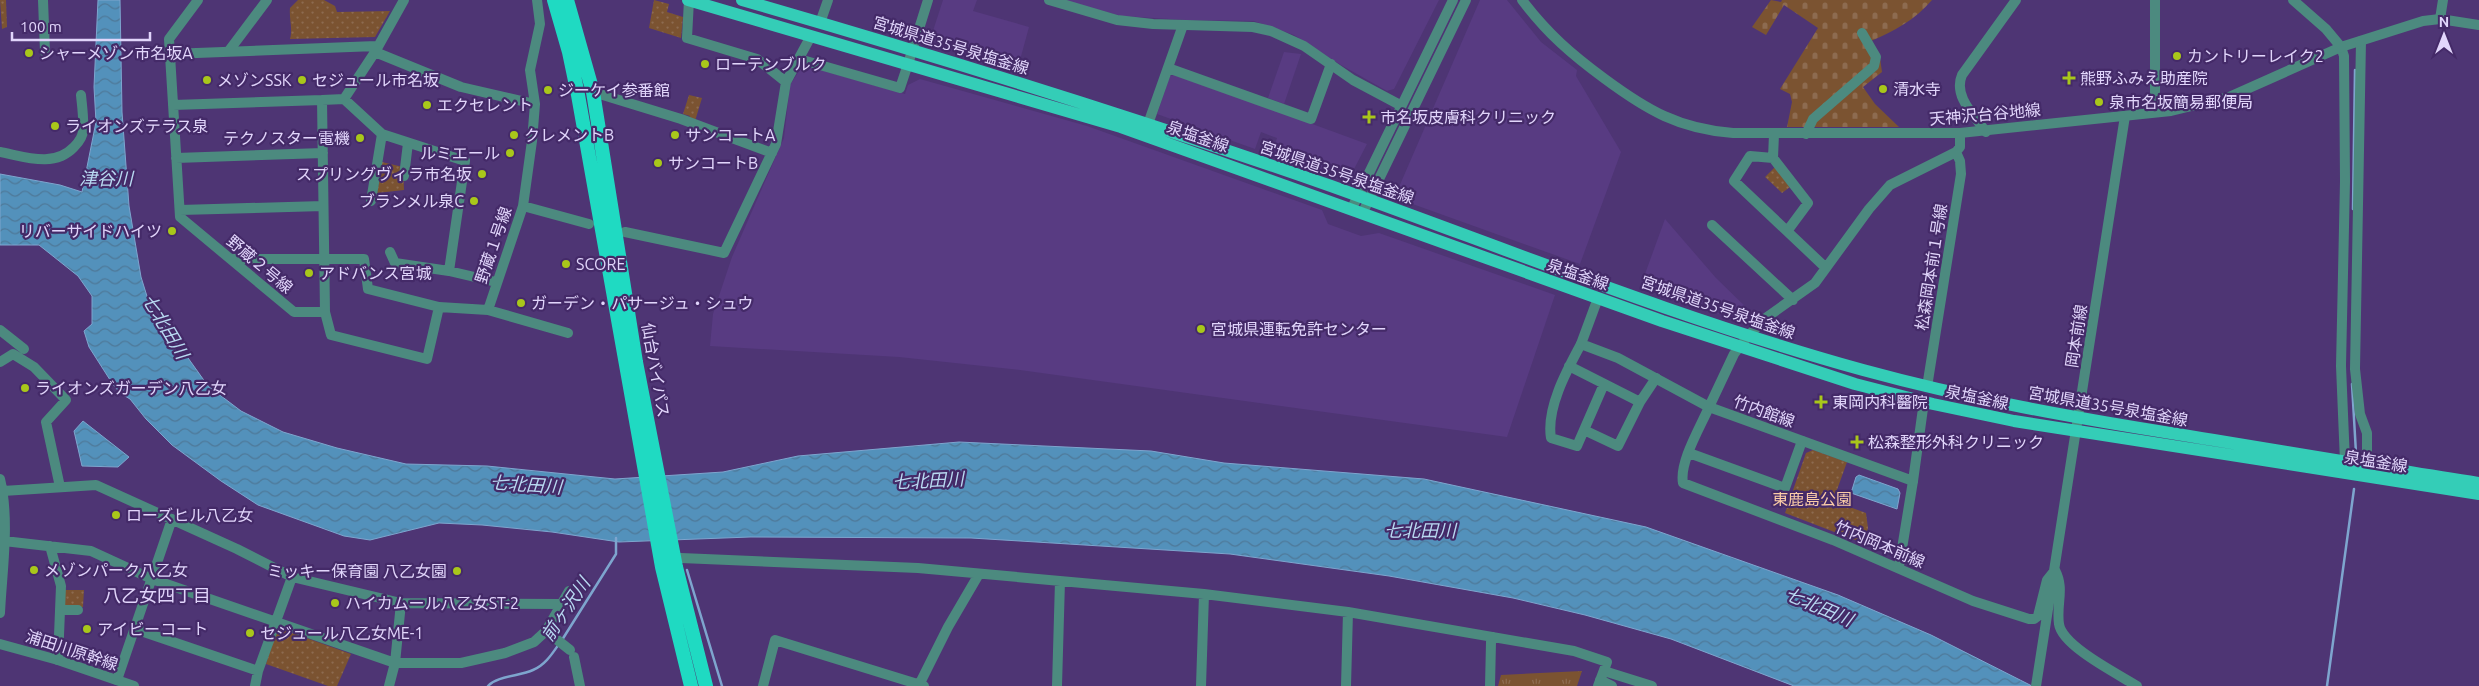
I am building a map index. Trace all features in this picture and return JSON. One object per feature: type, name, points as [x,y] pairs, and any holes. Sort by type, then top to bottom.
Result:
[{"type":"highway","name":"仙台バイパス","points":[[554,0],[569,52],[630,362],[673,564],[706,686]]},
{"type":"highway","name":"仙台バイパス","points":[[567,0],[593,92],[630,362]]},
{"type":"highway","name":"仙台バイパス","points":[[673,564],[691,686]]},
{"type":"main road","name":"泉塩釜線","points":[[689,0],[1121,127],[1360,204],[1598,298],[1807,370],[1924,401],[2006,420],[2479,494]]},
{"type":"main road","name":"宮城県道35号泉塩釜線","points":[[742,0],[1148,124],[1360,204],[1816,357],[1926,387],[2078,419],[2479,483]]},
{"type":"street","points":[[44,0],[45,52]]},
{"type":"street","points":[[198,0],[169,39],[180,210],[323,206]]},
{"type":"street","points":[[228,52],[268,0]]},
{"type":"street","points":[[344,99],[404,0]]},
{"type":"street","name":"野蔵１号線","points":[[488,310],[523,206],[532,141],[534,104],[530,70],[540,24],[537,0]]},
{"type":"street","points":[[689,0],[686,38],[757,59],[786,82]]},
{"type":"street","points":[[820,23],[828,0]]},
{"type":"street","points":[[799,59],[900,88],[928,0]]},
{"type":"street","points":[[1049,0],[1117,20],[1183,26],[1253,27],[1271,31],[1304,46],[1353,80],[1400,105]]},
{"type":"street","points":[[1360,204],[1400,105],[1453,0]]},
{"type":"street","points":[[1360,204],[1466,0]]},
{"type":"street","name":"天神沢台谷地線","points":[[1522,0],[1562,46],[1653,112],[1709,132],[1774,134],[1986,132],[2198,106],[2229,97],[2341,47],[2423,21],[2440,19],[2479,25]]},
{"type":"street","points":[[1986,132],[1959,93],[1958,84],[1962,75],[2016,0]]},
{"type":"street","points":[[2155,0],[2155,112]]},
{"type":"street","points":[[2293,0],[2326,30],[2341,47],[2344,56],[2345,181],[2341,366],[2345,462]]},
{"type":"street","points":[[2440,19],[2443,0]]},
{"type":"street","points":[[1148,124],[1183,26]]},
{"type":"street","points":[[1806,134],[1813,119],[1874,66],[1876,58],[1862,32]]},
{"type":"street","points":[[624,232],[724,253],[776,144],[786,82],[811,36]]},
{"type":"street","points":[[2361,41],[2355,368],[2360,414],[2367,433],[2367,466]]},
{"type":"street","points":[[170,54],[376,49],[461,87],[534,104]]},
{"type":"street","points":[[1168,68],[1311,119],[1331,64]]},
{"type":"street","points":[[593,92],[681,120],[772,153]]},
{"type":"street","points":[[0,152],[49,161],[62,157],[78,143],[83,132],[81,95]]},
{"type":"street","points":[[173,105],[344,99],[382,134],[465,161],[449,271]]},
{"type":"street","points":[[322,100],[325,312],[331,334],[427,359],[439,307]]},
{"type":"street","name":"岡本前線","points":[[2036,686],[2125,116]]},
{"type":"street","points":[[1956,152],[1960,147],[1960,133]]},
{"type":"street","points":[[371,201],[382,134]]},
{"type":"street","points":[[1774,134],[1773,158],[1808,203],[1788,230]]},
{"type":"street","points":[[404,176],[408,143]]},
{"type":"street","name":"竹内岡本前線","points":[[1956,152],[1890,185],[1869,209],[1815,283],[1766,317],[1739,346],[1689,453],[1681,475],[1683,483],[1690,487],[1833,540],[1899,567],[1973,601],[2029,619],[2034,619],[2038,616],[2047,580],[2055,570]]},
{"type":"street","name":"松森岡本前１号線","points":[[1926,387],[1960,174],[1960,160],[1956,152]]},
{"type":"street","points":[[176,158],[323,153]]},
{"type":"street","points":[[1773,158],[1750,156],[1734,182],[1788,230],[1826,268]]},
{"type":"street","points":[[523,206],[589,224]]},
{"type":"street","name":"野蔵２号線","points":[[180,210],[180,217],[294,312],[325,312]]},
{"type":"street","points":[[1712,225],[1793,300]]},
{"type":"street","points":[[390,252],[395,263],[449,271],[496,282]]},
{"type":"street","points":[[232,259],[324,257],[364,259],[368,289],[439,307],[488,310],[568,334]]},
{"type":"street","points":[[1598,298],[1581,344],[1562,380],[1549,428],[1551,438],[1577,446],[1604,384]]},
{"type":"street","points":[[0,330],[24,349]]},
{"type":"street","name":"竹内館線","points":[[1581,344],[1618,358],[1710,407],[1913,481]]},
{"type":"street","points":[[0,362],[13,354],[34,367],[66,400],[46,422],[60,488]]},
{"type":"street","points":[[1569,366],[1640,402]]},
{"type":"street","points":[[1584,430],[1618,446],[1640,402],[1656,378]]},
{"type":"street","points":[[1899,567],[1924,401]]},
{"type":"street","points":[[1689,453],[1785,488],[1802,441]]},
{"type":"street","points":[[0,479],[3,491],[4,542],[0,613]]},
{"type":"street","points":[[3,491],[96,485],[292,576],[401,604],[561,604]]},
{"type":"street","points":[[117,680],[172,519]]},
{"type":"street","points":[[4,542],[91,550],[152,579],[395,663],[461,663],[504,653],[534,642],[546,631],[569,591]]},
{"type":"street","points":[[50,546],[61,586],[58,660]]},
{"type":"street","points":[[673,564],[853,564],[1204,594],[1348,612],[1574,651],[1607,662],[1601,679]]},
{"type":"street","points":[[2055,570],[2061,581],[2059,623],[2066,638],[2093,659],[2137,686]]},
{"type":"street","points":[[763,686],[775,640],[922,684],[948,627],[979,574]]},
{"type":"street","points":[[254,686],[292,576]]},
{"type":"street","points":[[1057,686],[1060,581]]},
{"type":"street","points":[[1201,686],[1204,594]]},
{"type":"street","points":[[389,686],[395,663],[401,604]]},
{"type":"street","points":[[61,610],[78,610]]},
{"type":"street","points":[[1346,686],[1348,612]]},
{"type":"street","points":[[134,629],[258,671]]},
{"type":"street","points":[[546,631],[570,651],[580,686]]},
{"type":"street","points":[[1490,686],[1491,642],[1493,637]]},
{"type":"street","name":"浦田川原幹線","points":[[0,644],[58,660],[134,686]]},
{"type":"street","points":[[1601,679],[1612,686]]},
{"type":"street","points":[[1601,679],[1652,686]]},
{"type":"shaded area","points":[[943,0],[977,0],[973,11],[1029,27],[1017,71],[936,46],[931,37]]},
{"type":"shaded area","points":[[1064,0],[1439,0],[1394,89],[1387,91],[1294,35],[1254,21],[1186,20],[1121,16]]},
{"type":"shaded area","points":[[1480,0],[1507,0],[1541,42],[1577,70],[1576,76],[1621,152],[1580,264],[1407,202],[1399,187]]},
{"type":"shaded area","points":[[1284,52],[1301,54],[1284,104],[1268,98]]},
{"type":"shaded area","name":"宮城県運転免許センター","points":[[803,65],[905,94],[908,85],[920,79],[1087,126],[1322,210],[1328,224],[1361,236],[1379,233],[1555,295],[1507,437],[1020,370],[899,357],[710,346],[713,314],[732,257],[784,138],[790,85]]},
{"type":"shaded area","points":[[1174,75],[1367,144],[1353,171],[1336,177],[1272,154],[1277,138],[1261,132],[1255,149],[1157,114],[1170,76]]},
{"type":"shaded area","points":[[1665,219],[1716,278],[1753,314],[1749,325],[1641,285]]},
{"type":"green space","points":[[0,0],[6,0],[7,27],[2,29]]},
{"type":"green space","points":[[298,0],[324,0],[335,6],[337,12],[390,11],[375,37],[290,39],[290,8]]},
{"type":"green space","points":[[654,0],[669,4],[667,12],[683,17],[681,38],[649,28]]},
{"type":"green space","points":[[1771,0],[1781,2],[1782,0],[1932,0],[1904,24],[1871,41],[1880,58],[1882,72],[1863,87],[1875,104],[1899,127],[1787,127],[1792,102],[1790,94],[1780,89],[1818,28],[1784,5],[1766,35],[1752,27]]},
{"type":"green space","points":[[689,95],[702,98],[695,121],[688,119],[690,116],[683,114]]},
{"type":"green space","points":[[382,162],[403,167],[404,190],[377,193]]},
{"type":"green space","points":[[1775,167],[1790,187],[1782,193],[1765,177]]},
{"type":"green space","name":"東鹿島公園","points":[[1813,450],[1847,462],[1833,501],[1866,513],[1868,528],[1863,543],[1785,513],[1806,453]]},
{"type":"green space","points":[[65,590],[84,590],[83,607],[64,608]]},
{"type":"green space","points":[[284,630],[351,654],[337,686],[328,686],[266,664],[275,633]]},
{"type":"green space","points":[[1582,671],[1577,686],[1498,686],[1501,675]]},
{"type":"water","name":"七北田川","points":[[98,0],[120,0],[122,112],[129,206],[141,277],[155,322],[161,320],[208,386],[241,411],[283,432],[337,448],[406,464],[487,466],[615,479],[723,472],[798,456],[959,442],[1151,451],[1224,463],[1424,479],[1646,527],[1838,595],[1931,635],[2032,686],[1794,686],[1671,639],[1585,615],[1513,598],[1389,576],[1230,554],[971,538],[750,537],[619,542],[552,532],[439,523],[370,540],[344,536],[258,505],[172,445],[146,419],[130,399],[120,393],[89,347],[84,331],[92,324],[92,296],[78,276],[39,245],[0,245],[0,174],[60,185],[82,192],[96,122],[94,87]]},
{"type":"water","points":[[83,421],[129,457],[118,467],[82,466],[74,431]]},
{"type":"water","points":[[1859,475],[1898,489],[1900,493],[1897,509],[1851,493],[1856,477]]},
{"type":"waterway","points":[[2353,209],[2355,70]]},
{"type":"waterway","points":[[2352,384],[2356,453]]},
{"type":"waterway","points":[[2327,686],[2354,489]]},
{"type":"waterway","name":"前ヶ沢川","points":[[562,640],[616,554],[616,538]]},
{"type":"waterway","points":[[687,570],[722,686]]},
{"type":"waterway","name":"前ヶ沢川","points":[[488,686],[497,680],[537,668],[548,659],[559,644]]},
{"type":"place","name":"シャーメゾン市名坂A","points":[[29,53]]},
{"type":"place","name":"カントリーレイク2","points":[[2177,56]]},
{"type":"place","name":"ローテンブルク","points":[[705,64]]},
{"type":"place","name":"熊野ふみえ助産院","points":[[2069,78]]},
{"type":"place","name":"メゾンSSK","points":[[207,80]]},
{"type":"place","name":"セジュール市名坂","points":[[302,80]]},
{"type":"place","name":"清水寺","points":[[1883,89]]},
{"type":"place","name":"ジーケイ参番館","points":[[548,90]]},
{"type":"place","name":"泉市名坂簡易郵便局","points":[[2099,102]]},
{"type":"place","name":"エクセレント","points":[[427,105]]},
{"type":"place","name":"市名坂皮膚科クリニック","points":[[1369,117]]},
{"type":"place","name":"ライオンズテラス泉","points":[[55,126]]},
{"type":"place","name":"クレメントB","points":[[514,135]]},
{"type":"place","name":"サンコートA","points":[[675,135]]},
{"type":"place","name":"テクノスター電機","points":[[360,138]]},
{"type":"place","name":"ルミエール","points":[[510,153]]},
{"type":"place","name":"サンコートB","points":[[658,163]]},
{"type":"place","name":"スプリングヴィラ市名坂","points":[[482,174]]},
{"type":"place","name":"ブランメル泉C","points":[[474,201]]},
{"type":"place","name":"リバーサイドハイツ","points":[[172,231]]},
{"type":"place","name":"SCORE","points":[[566,264]]},
{"type":"place","name":"アドバンス宮城","points":[[309,273]]},
{"type":"place","name":"ガーデン・パサージュ・シュウ","points":[[521,303]]},
{"type":"place","name":"宮城県運転免許センター","points":[[1201,329]]},
{"type":"place","name":"ライオンズガーデン八乙女","points":[[25,388]]},
{"type":"place","name":"東岡内科醫院","points":[[1821,402]]},
{"type":"place","name":"松森整形外科クリニック","points":[[1857,442]]},
{"type":"place","name":"ローズヒル八乙女","points":[[116,515]]},
{"type":"place","name":"メゾンパーク八乙女","points":[[34,570]]},
{"type":"place","name":"ミッキー保育園 八乙女園","points":[[457,571]]},
{"type":"place","name":"ハイカムール八乙女ST-2","points":[[335,603]]},
{"type":"place","name":"アイビーコート","points":[[87,629]]},
{"type":"place","name":"セジュール八乙女ME-1","points":[[250,633]]},
{"type":"district","name":"八乙女四丁目","points":[[157,595]]},
{"type":"water label","name":"津谷川","points":[[106,178]]}]
